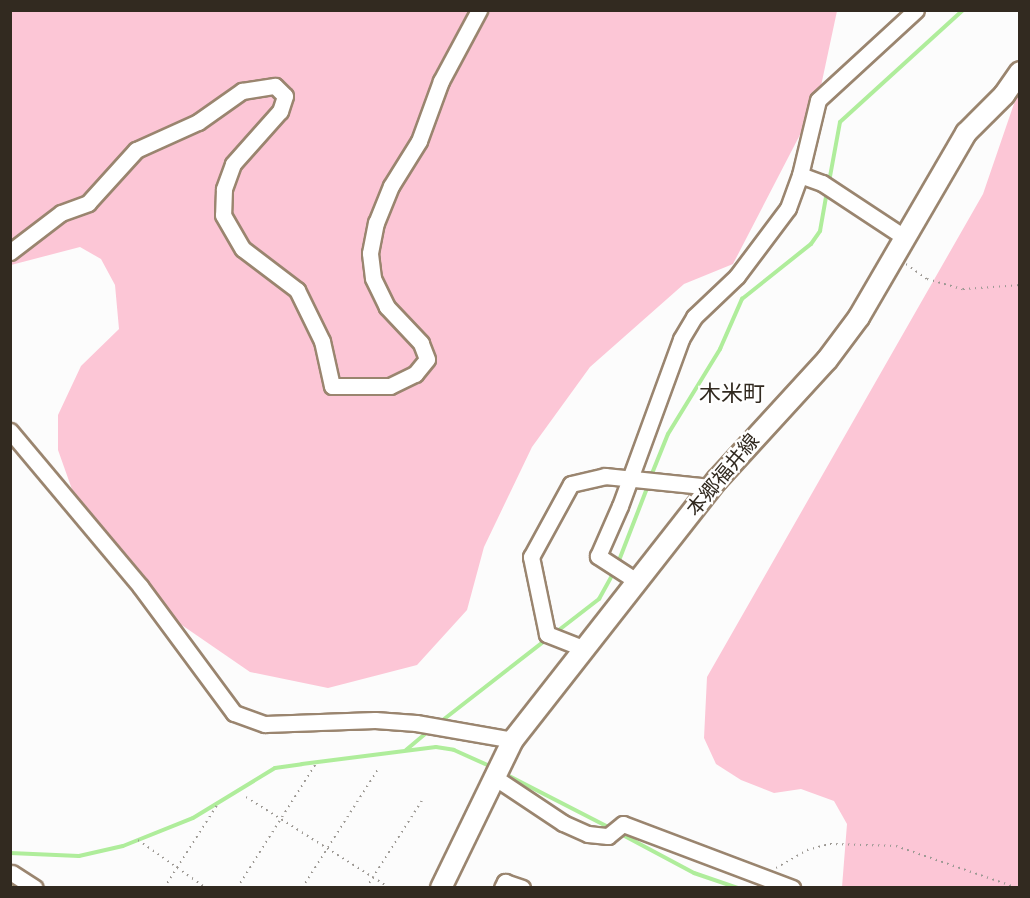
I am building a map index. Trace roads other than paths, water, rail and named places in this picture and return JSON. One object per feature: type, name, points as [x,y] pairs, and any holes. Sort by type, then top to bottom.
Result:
[{"type":"main road","name":"本郷福井線","points":[[444,887],[513,740],[712,487],[827,360],[859,317],[966,133],[1004,95],[1020,72]]},
{"type":"street","points":[[10,252],[61,213],[88,203],[136,150],[198,122],[242,91],[275,86],[285,96],[280,111],[232,164],[224,189],[223,214],[243,249],[297,290],[322,341],[332,386],[390,386],[415,374],[427,359],[421,343],[387,307],[373,279],[370,253],[376,223],[390,186],[419,141],[441,81],[479,10]]},
{"type":"street","points":[[638,582],[598,556],[631,477],[681,339],[694,317],[737,276],[788,208],[800,175],[818,100],[916,11]]},
{"type":"street","points":[[800,175],[822,183],[904,237]]},
{"type":"street","points":[[10,431],[140,586],[234,713],[265,724],[385,720],[513,740]]},
{"type":"street","points":[[585,649],[547,634],[531,557],[571,484],[605,476],[712,487]]},
{"type":"street","points":[[494,777],[563,823],[588,834],[608,836],[621,825],[792,888]]},
{"type":"street","points":[[12,873],[34,888]]},
{"type":"street","points":[[502,888],[505,882],[522,888]]},
{"type":"waterway","points":[[829,182],[840,122],[963,10]]},
{"type":"waterway","points":[[651,476],[668,434],[720,349],[742,299],[811,244],[820,231],[827,192]]},
{"type":"waterway","points":[[618,563],[649,483]]},
{"type":"waterway","points":[[555,633],[599,599],[615,570]]},
{"type":"waterway","points":[[439,723],[547,639]]},
{"type":"waterway","points":[[406,750],[431,729]]},
{"type":"waterway","points":[[10,853],[79,856],[123,846],[193,818],[275,768],[436,747],[454,750],[494,768]]},
{"type":"waterway","points":[[507,775],[610,828]]},
{"type":"waterway","points":[[619,833],[694,873],[738,888]]},
{"type":"district","name":"木米町","points":[[732,394]]}]
